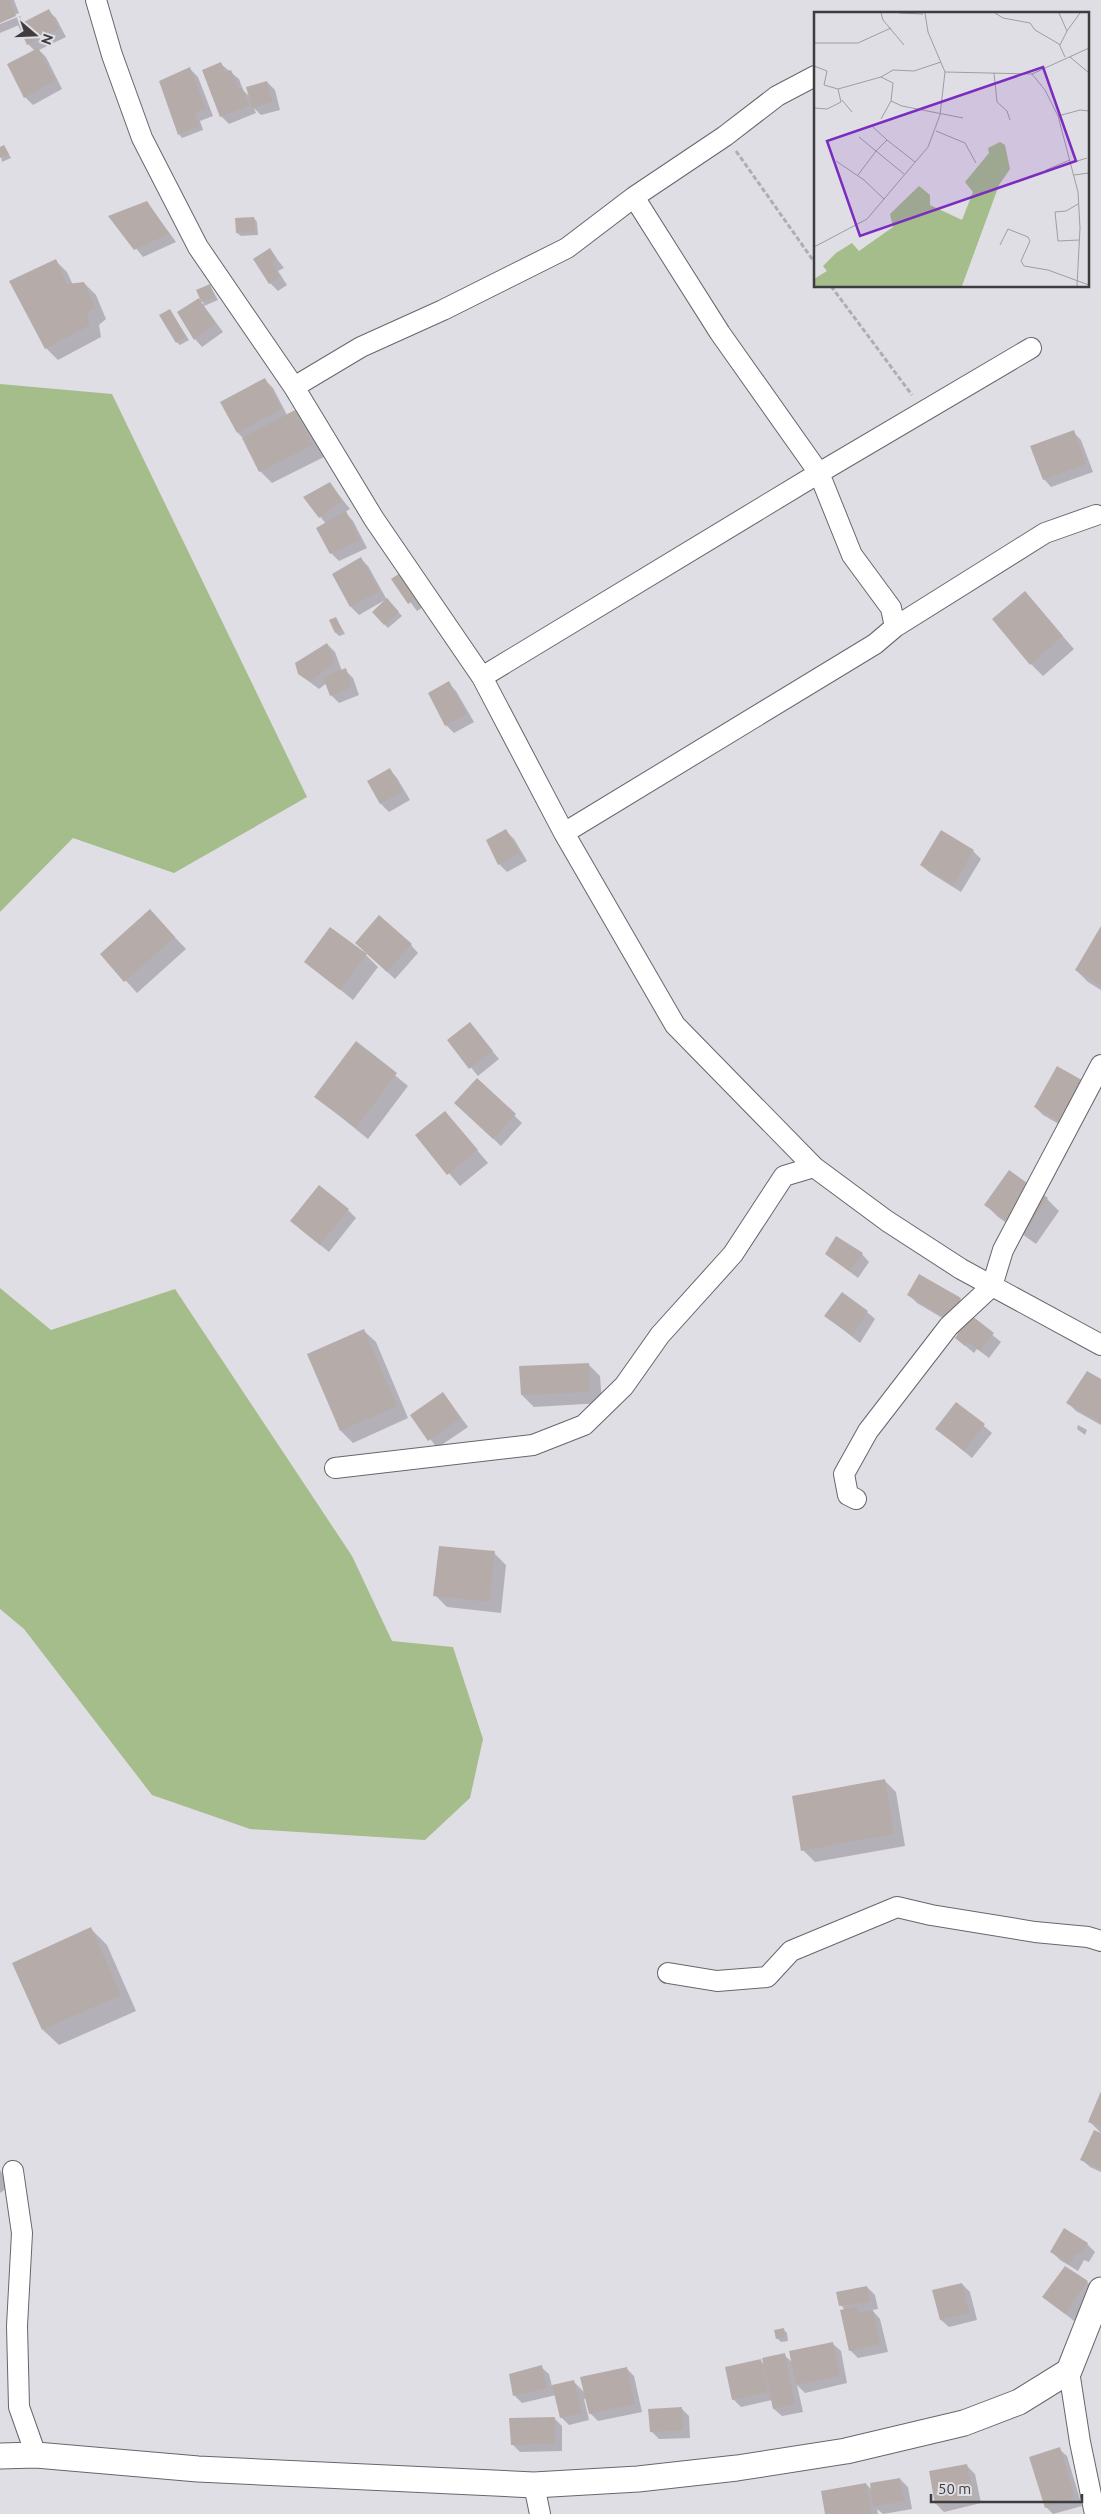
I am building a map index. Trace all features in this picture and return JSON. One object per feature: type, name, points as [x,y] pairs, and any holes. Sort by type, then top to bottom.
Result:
[{"type":"main road","points":[[0,2456],[36,2455],[198,2469],[534,2485],[638,2479],[737,2468],[846,2450],[964,2423],[1019,2402],[1069,2371],[1101,2290]]},
{"type":"street","points":[[96,0],[112,55],[142,138],[198,247],[294,387],[374,519],[482,677],[564,833],[675,1025],[814,1168],[887,1222],[992,1286],[1101,1345]]},
{"type":"street","points":[[294,387],[361,347],[443,310],[567,248],[634,197],[725,136],[777,96],[814,77]]},
{"type":"street","points":[[634,197],[720,333],[819,473],[852,555],[891,608],[895,627]]},
{"type":"street","points":[[482,677],[923,410],[1031,348]]},
{"type":"street","points":[[564,833],[876,644],[895,627],[1045,533],[1096,515]]},
{"type":"street","points":[[856,1498],[848,1495],[844,1474],[868,1431],[949,1326],[992,1286],[1003,1250],[1101,1065]]},
{"type":"street","points":[[335,1468],[533,1444],[584,1425],[624,1386],[660,1335],[733,1254],[784,1176],[814,1168]]},
{"type":"street","points":[[668,1973],[717,1981],[767,1977],[791,1951],[897,1907],[931,1915],[1035,1932],[1088,1937],[1101,1941]]},
{"type":"street","points":[[13,2171],[22,2233],[17,2326],[19,2407],[36,2455]]},
{"type":"street","points":[[1069,2371],[1080,2442],[1095,2514]]},
{"type":"street","points":[[534,2485],[540,2514]]},
{"type":"path","points":[[725,136],[814,262]]},
{"type":"path","points":[[832,288],[923,410]]},
{"type":"green space","points":[[0,384],[112,394],[307,797],[174,873],[73,838],[0,912]]},
{"type":"green space","points":[[0,1288],[51,1330],[175,1289],[352,1556],[392,1641],[453,1647],[483,1739],[470,1798],[425,1840],[250,1829],[152,1795],[24,1629],[0,1609]]},
{"type":"building","points":[[0,0],[10,0],[16,16],[0,23]]},
{"type":"building","points":[[49,9],[59,29],[27,45],[18,25]]},
{"type":"building","points":[[38,48],[55,81],[24,98],[7,64]]},
{"type":"building","points":[[221,62],[225,72],[231,70],[239,89],[242,87],[249,106],[220,117],[202,70]]},
{"type":"building","points":[[190,67],[206,109],[195,113],[200,126],[178,135],[159,81]]},
{"type":"building","points":[[267,81],[273,102],[252,108],[246,87]]},
{"type":"building","points":[[4,145],[9,154],[0,158],[0,147]]},
{"type":"building","points":[[147,201],[169,234],[134,250],[108,216]]},
{"type":"building","points":[[254,217],[255,232],[236,233],[235,218]]},
{"type":"building","points":[[270,248],[277,259],[272,263],[280,277],[269,284],[253,259]]},
{"type":"building","points":[[56,259],[67,284],[84,282],[95,307],[87,313],[90,325],[45,349],[9,281]]},
{"type":"building","points":[[210,284],[215,297],[201,302],[216,324],[194,340],[177,312],[199,298],[201,301],[196,290]]},
{"type":"building","points":[[170,309],[186,336],[176,343],[159,315]]},
{"type":"building","points":[[265,378],[282,409],[237,433],[220,402]]},
{"type":"building","points":[[295,410],[313,445],[259,472],[242,438]]},
{"type":"building","points":[[1074,430],[1086,464],[1043,480],[1030,446]]},
{"type":"building","points":[[330,482],[343,501],[319,518],[303,497]]},
{"type":"building","points":[[346,511],[360,540],[330,554],[316,528]]},
{"type":"building","points":[[361,557],[380,591],[350,607],[332,574]]},
{"type":"building","points":[[411,566],[428,591],[408,604],[391,579]]},
{"type":"building","points":[[1025,591],[1063,636],[1030,665],[992,619]]},
{"type":"building","points":[[387,598],[399,612],[384,625],[372,612]]},
{"type":"building","points":[[336,617],[342,630],[335,633],[329,620]]},
{"type":"building","points":[[327,643],[335,662],[310,682],[298,674],[295,663]]},
{"type":"building","points":[[346,668],[352,687],[330,696],[323,677]]},
{"type":"building","points":[[449,681],[467,714],[445,726],[428,693]]},
{"type":"building","points":[[390,768],[403,792],[380,804],[367,781]]},
{"type":"building","points":[[506,829],[520,853],[498,865],[486,840]]},
{"type":"building","points":[[941,830],[974,850],[953,885],[920,865]]},
{"type":"building","points":[[150,909],[175,937],[124,982],[100,954]]},
{"type":"building","points":[[379,915],[412,944],[387,972],[355,943]]},
{"type":"building","points":[[1101,926],[1101,986],[1075,970]]},
{"type":"building","points":[[330,927],[367,954],[340,990],[304,962]]},
{"type":"building","points":[[470,1022],[493,1051],[469,1069],[447,1040]]},
{"type":"building","points":[[356,1041],[397,1073],[356,1128],[314,1097]]},
{"type":"building","points":[[1057,1066],[1087,1083],[1063,1124],[1034,1107]]},
{"type":"building","points":[[477,1078],[516,1114],[493,1139],[454,1103]]},
{"type":"building","points":[[445,1111],[478,1150],[447,1175],[415,1135]]},
{"type":"building","points":[[1009,1170],[1048,1198],[1024,1233],[984,1205]]},
{"type":"building","points":[[319,1185],[349,1209],[320,1245],[290,1221]]},
{"type":"building","points":[[836,1236],[863,1253],[849,1271],[825,1254]]},
{"type":"building","points":[[919,1274],[961,1298],[946,1318],[907,1295]]},
{"type":"building","points":[[842,1292],[868,1311],[852,1336],[824,1316]]},
{"type":"building","points":[[967,1312],[994,1333],[980,1351],[968,1342],[965,1346],[955,1338],[958,1334],[953,1330]]},
{"type":"building","points":[[364,1329],[397,1406],[340,1431],[307,1354]]},
{"type":"building","points":[[589,1363],[590,1392],[521,1395],[519,1366]]},
{"type":"building","points":[[1087,1371],[1101,1379],[1101,1423],[1066,1403]]},
{"type":"building","points":[[443,1392],[461,1418],[428,1441],[410,1415]]},
{"type":"building","points":[[956,1402],[985,1424],[964,1451],[935,1429]]},
{"type":"building","points":[[439,1546],[495,1551],[489,1602],[433,1596]]},
{"type":"building","points":[[885,1779],[894,1834],[801,1851],[792,1796]]},
{"type":"building","points":[[91,1927],[121,1995],[42,2030],[12,1963]]},
{"type":"building","points":[[1101,2091],[1101,2127],[1088,2122]]},
{"type":"building","points":[[1094,2130],[1101,2133],[1101,2169],[1080,2160]]},
{"type":"building","points":[[1064,2228],[1088,2243],[1081,2255],[1076,2253],[1070,2264],[1050,2252]]},
{"type":"building","points":[[1065,2266],[1088,2281],[1065,2314],[1042,2297]]},
{"type":"building","points":[[962,2283],[970,2313],[940,2320],[932,2290]]},
{"type":"building","points":[[867,2286],[871,2302],[839,2306],[836,2292]]},
{"type":"building","points":[[857,2306],[858,2313],[873,2310],[880,2344],[849,2351],[840,2310]]},
{"type":"building","points":[[784,2328],[785,2337],[776,2339],[774,2330]]},
{"type":"building","points":[[833,2342],[840,2376],[796,2385],[789,2351]]},
{"type":"building","points":[[785,2353],[795,2404],[773,2409],[762,2358]]},
{"type":"building","points":[[761,2359],[768,2392],[732,2400],[725,2367]]},
{"type":"building","points":[[542,2365],[547,2388],[513,2396],[509,2374]]},
{"type":"building","points":[[627,2367],[635,2404],[589,2414],[580,2377]]},
{"type":"building","points":[[574,2380],[582,2413],[560,2418],[552,2385]]},
{"type":"building","points":[[682,2407],[683,2430],[650,2432],[648,2409]]},
{"type":"building","points":[[555,2417],[555,2444],[511,2445],[509,2418]]},
{"type":"building","points":[[1060,2447],[1075,2498],[1045,2508],[1029,2457]]},
{"type":"building","points":[[967,2464],[974,2495],[935,2504],[929,2471]]},
{"type":"building","points":[[900,2478],[905,2501],[873,2507],[870,2483]]},
{"type":"building","points":[[866,2483],[872,2514],[825,2514],[821,2491]]}]
